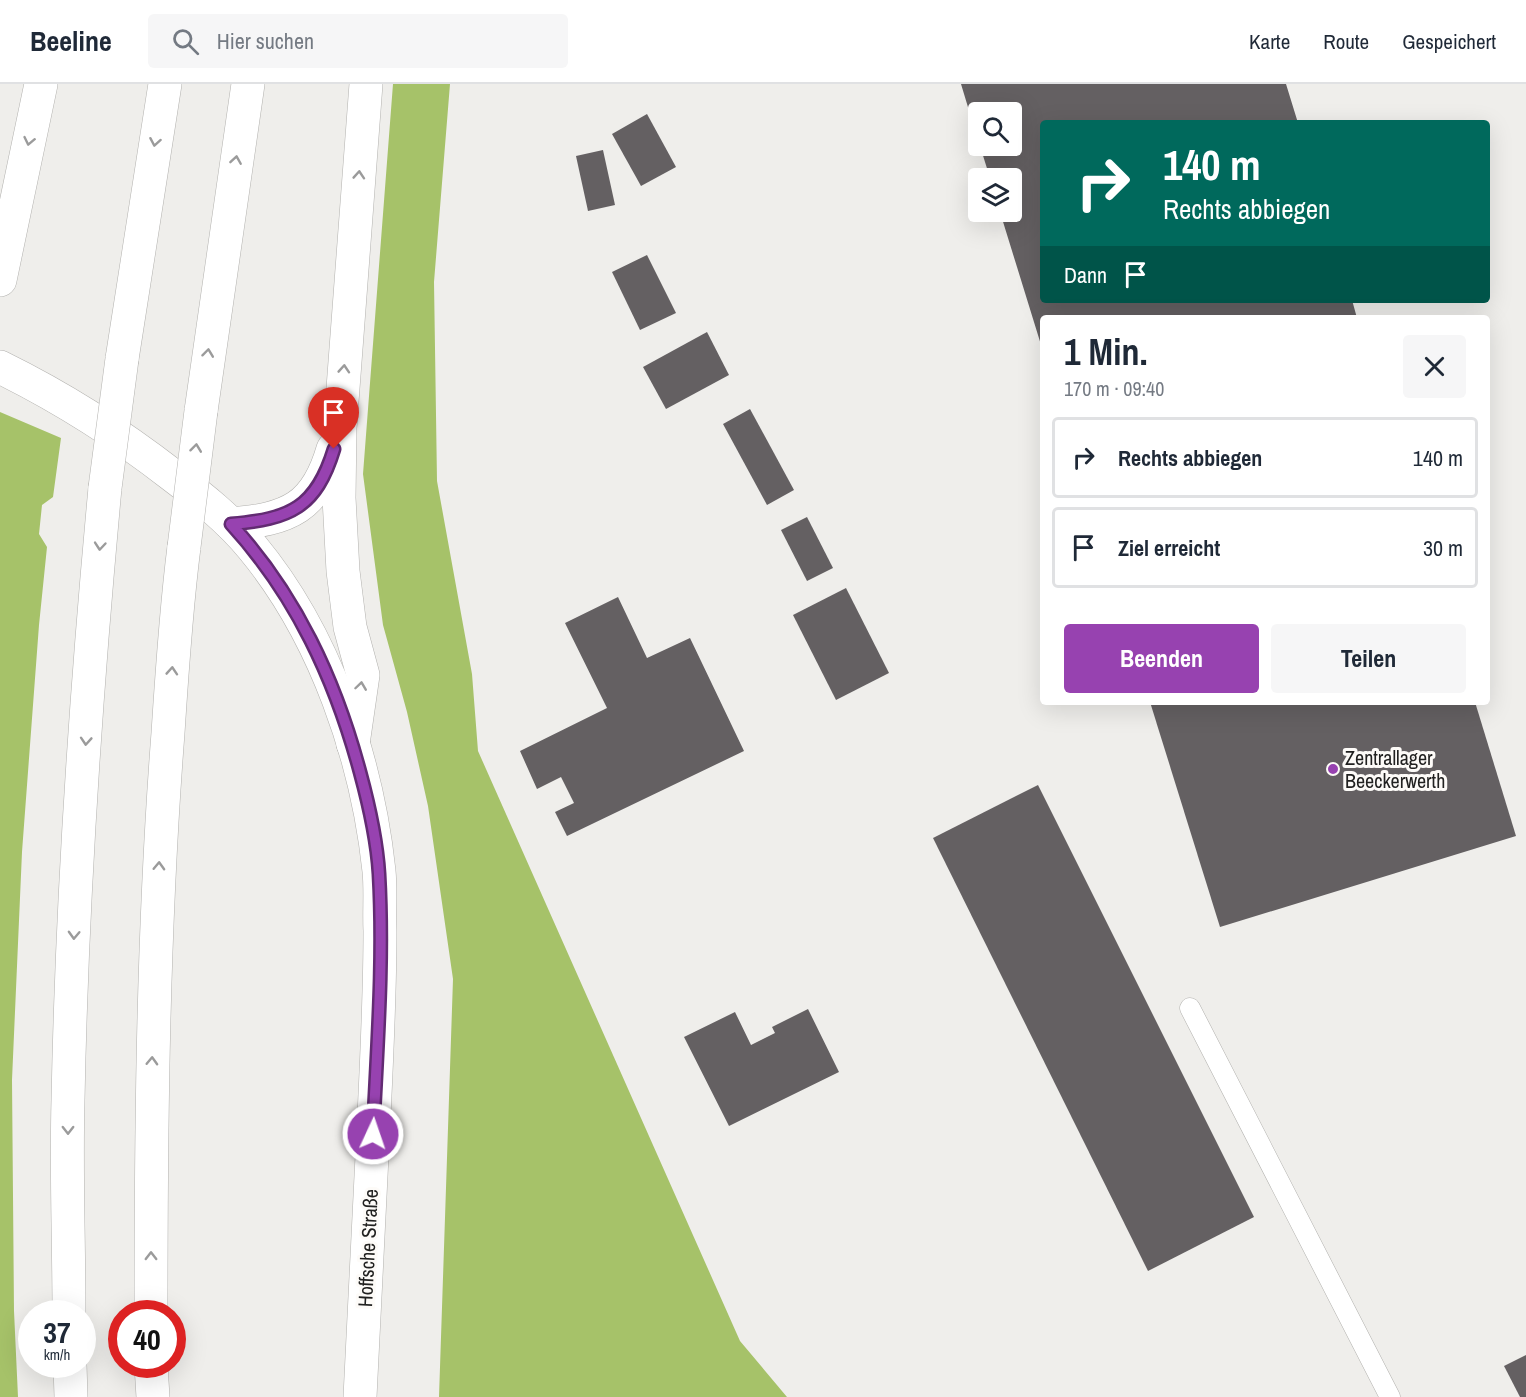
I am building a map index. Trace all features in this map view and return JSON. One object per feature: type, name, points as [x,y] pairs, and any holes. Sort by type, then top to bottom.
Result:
[{"type":"main road","points":[[0,280],[41,84]]},
{"type":"main road","points":[[69,1300],[68,1101],[77,866],[95,606],[105,488],[122,358],[165,84]]},
{"type":"main road","points":[[151,1300],[150,1100],[159,846],[178,595],[201,411],[248,84]]},
{"type":"main road","points":[[352,744],[363,675],[350,627],[343,571],[339,498],[340,428],[366,84]]},
{"type":"main road","name":"Hoffsche Straße","points":[[0,367],[37,385],[144,453],[207,502],[231,524],[253,548],[296,610],[323,662],[352,744],[369,805],[379,873],[380,990],[360,1397]]},
{"type":"main road","points":[[231,524],[276,518],[304,502],[322,482],[340,428]]},
{"type":"main road","points":[[70,1378],[71,1397]]},
{"type":"main road","points":[[152,1378],[153,1397]]},
{"type":"lane","points":[[1190,1008],[1390,1397]]},
{"type":"green space","points":[[393,84],[450,84],[434,282],[437,481],[472,674],[478,751],[740,1341],[787,1397],[439,1397],[453,979],[428,806],[407,712],[383,625],[363,474]]},
{"type":"green space","points":[[0,412],[61,438],[53,497],[42,505],[39,534],[47,547],[22,852],[12,1080],[14,1311],[18,1397],[0,1397]]},
{"type":"building","points":[[961,84],[1286,84],[1297,120],[1040,120],[1040,303],[1353,303],[1356,315],[1040,315],[1040,342],[1003,222],[1022,222],[1022,168],[987,168],[983,156],[1022,156],[1022,102],[968,102],[968,107]]},
{"type":"building","points":[[647,114],[676,167],[641,186],[612,134]]},
{"type":"building","points":[[603,150],[615,205],[588,211],[576,156]]},
{"type":"building","points":[[647,255],[676,313],[640,330],[612,272]]},
{"type":"building","points":[[707,332],[729,375],[666,409],[643,367]]},
{"type":"building","points":[[750,409],[794,490],[767,505],[723,424]]},
{"type":"building","points":[[807,517],[833,568],[807,581],[781,530]]},
{"type":"building","points":[[846,588],[889,673],[836,700],[793,615]]},
{"type":"building","points":[[618,597],[647,658],[690,638],[744,751],[567,836],[555,812],[574,803],[561,777],[537,789],[520,751],[607,708],[565,623]]},
{"type":"building","name":"Zentrallager Beeckerwerth","points":[[1151,705],[1476,705],[1516,836],[1220,927]]},
{"type":"building","points":[[1038,785],[1254,1217],[1148,1271],[933,838]]},
{"type":"building","points":[[808,1009],[839,1072],[729,1126],[684,1037],[735,1012],[751,1045],[775,1033],[772,1027]]},
{"type":"building","points":[[1526,1355],[1526,1397],[1520,1397],[1504,1366]]},
{"type":"place","name":"Zentrallager Beeckerwerth","points":[[1333,769]]},
{"type":"route","points":[[334,449],[322,482],[297,508],[276,518],[231,524],[253,548],[296,610],[323,662],[352,744],[369,805],[379,873],[380,990],[373,1134]]}]
